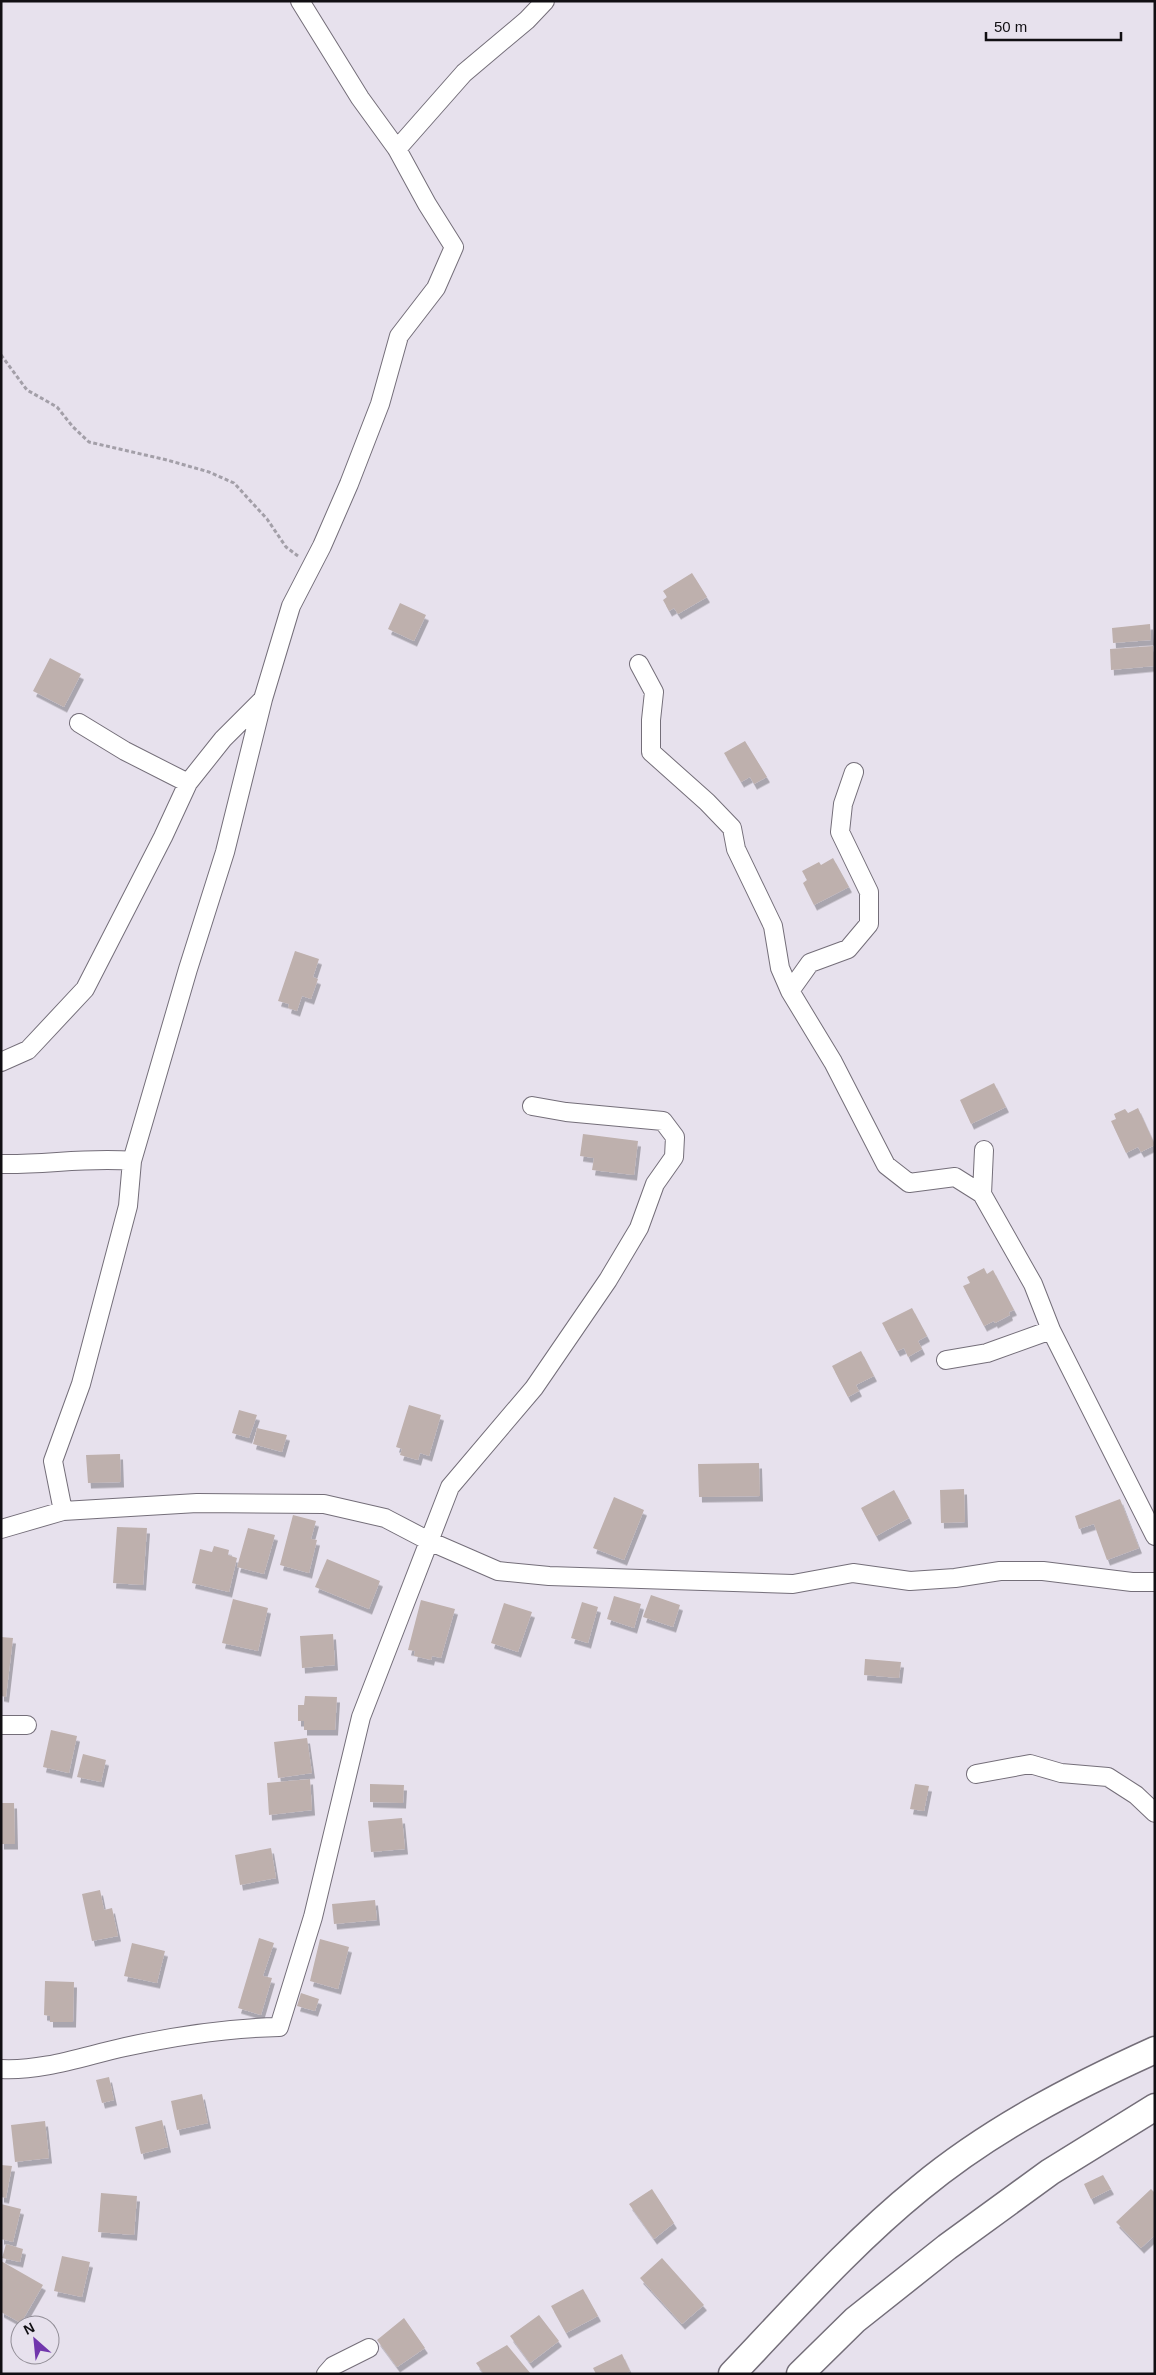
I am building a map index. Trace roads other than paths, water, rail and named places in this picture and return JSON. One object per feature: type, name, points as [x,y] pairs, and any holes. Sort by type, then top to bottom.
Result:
[{"type":"main road","points":[[732,2374],[840,2262],[921,2187],[1006,2126],[1110,2070],[1155,2050]]},
{"type":"main road","points":[[800,2374],[855,2320],[947,2247],[1050,2172],[1155,2107]]},
{"type":"street","points":[[63,1511],[53,1461],[81,1384],[128,1206],[132,1161],[188,968],[225,852],[263,699],[291,606],[349,484],[380,404],[399,336],[436,288],[454,247],[427,204],[397,148],[360,98],[300,1]]},
{"type":"street","points":[[397,148],[464,73],[527,20],[545,1]]},
{"type":"street","points":[[640,664],[654,692],[651,720],[651,752],[732,828],[736,849],[773,926],[780,968],[790,991],[833,1062],[886,1165],[909,1183],[955,1177],[982,1194],[1033,1284],[1051,1330],[1069,1362],[1155,1536]]},
{"type":"street","points":[[1,1062],[28,1050],[85,989],[163,837],[188,783],[223,739],[263,699]]},
{"type":"street","points":[[79,724],[125,751],[188,783]]},
{"type":"street","points":[[790,991],[810,963],[848,949],[869,924],[869,892],[840,832],[843,804],[854,772]]},
{"type":"street","points":[[1,2069],[21,2070],[58,2064],[126,2046],[236,2028],[279,2027],[313,1917],[361,1717],[450,1487],[534,1388],[639,1228],[656,1184],[674,1157],[675,1137],[663,1121],[566,1112],[532,1106]]},
{"type":"street","points":[[982,1194],[984,1150]]},
{"type":"street","points":[[1,1164],[56,1164],[107,1159],[132,1161]]},
{"type":"street","points":[[946,1360],[988,1353],[1051,1330]]},
{"type":"street","points":[[1,1529],[63,1511],[197,1503],[324,1504],[385,1518],[430,1541],[498,1570],[549,1576],[793,1584],[854,1573],[910,1581],[955,1578],[1000,1571],[1042,1571],[1132,1582],[1155,1582]]},
{"type":"street","points":[[1,1725],[27,1725]]},
{"type":"street","points":[[976,1774],[1030,1764],[1061,1773],[1108,1777],[1136,1795],[1155,1813]]},
{"type":"street","points":[[326,2374],[333,2366],[369,2348]]}]
